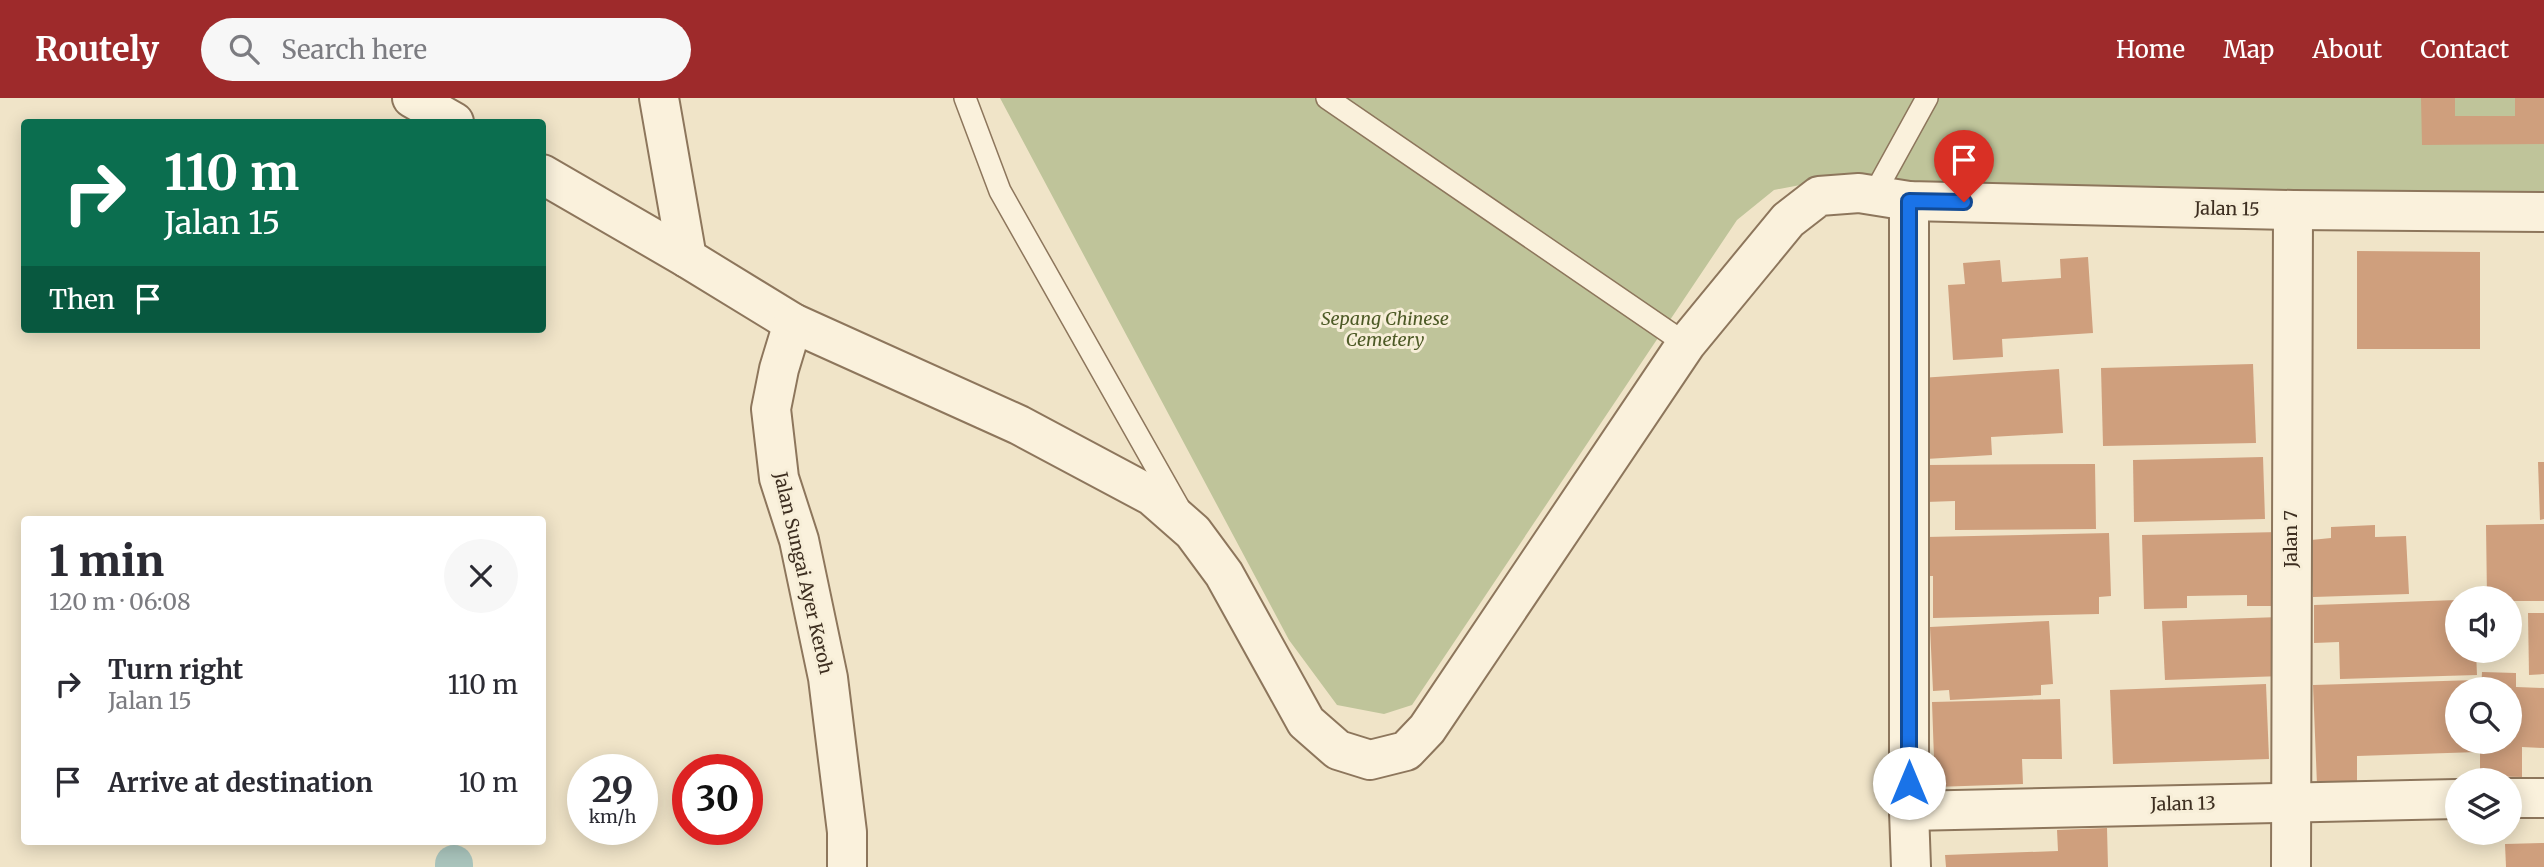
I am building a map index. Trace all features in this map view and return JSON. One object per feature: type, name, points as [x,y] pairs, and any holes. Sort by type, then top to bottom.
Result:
[{"type":"street","points":[[412,98],[449,119]]},
{"type":"street","points":[[659,98],[687,258]]},
{"type":"street","name":"Jalan 15","points":[[550,179],[793,323],[1019,425],[1152,496],[1193,532],[1224,574],[1306,722],[1338,750],[1370,760],[1406,751],[1427,729],[1686,344],[1788,220],[1818,196],[1859,193],[1891,198],[2293,210],[2544,212]]},
{"type":"street","points":[[1891,198],[1911,867]]},
{"type":"street","name":"Jalan 7","points":[[2291,867],[2293,210]]},
{"type":"street","name":"Jalan Sungai Ayer Keroh","points":[[793,323],[779,369],[771,409],[779,478],[799,540],[828,678],[847,832],[847,867]]},
{"type":"street","points":[[2522,798],[2544,798]]},
{"type":"street","name":"Jalan 13","points":[[1909,811],[2445,799]]},
{"type":"lane","points":[[965,98],[1000,191],[1193,532]]},
{"type":"lane","points":[[1327,98],[1686,344]]},
{"type":"lane","points":[[1891,198],[1927,98]]},
{"type":"green space","name":"Sepang Chinese Cemetery","points":[[1000,98],[2544,98],[2544,192],[1918,194],[1837,178],[1774,190],[1737,220],[1412,705],[1384,714],[1337,705],[1289,640]]},
{"type":"building","points":[[2421,98],[2455,98],[2455,116],[2515,116],[2515,98],[2544,98],[2544,144],[2422,145]]},
{"type":"building","points":[[2357,251],[2480,252],[2480,349],[2357,349]]},
{"type":"building","points":[[2088,257],[2093,333],[2002,339],[2003,357],[1953,360],[1948,285],[1965,284],[1963,263],[2000,260],[2002,282],[2061,278],[2060,259]]},
{"type":"building","points":[[2253,364],[2256,443],[2103,446],[2101,368]]},
{"type":"building","points":[[2059,369],[2063,433],[1991,437],[1992,455],[1926,459],[1920,378]]},
{"type":"building","points":[[2263,457],[2265,519],[2134,522],[2133,460]]},
{"type":"building","points":[[2538,462],[2544,462],[2544,519],[2540,520]]},
{"type":"building","points":[[2095,464],[2096,529],[1955,530],[1955,501],[1926,502],[1926,465]]},
{"type":"building","points":[[2544,524],[2544,601],[2522,601],[2522,586],[2487,586],[2486,525]]},
{"type":"building","points":[[2375,525],[2375,537],[2406,536],[2409,594],[2313,597],[2311,540],[2331,538],[2331,527]]},
{"type":"building","points":[[2280,532],[2281,606],[2247,606],[2247,595],[2187,596],[2187,608],[2144,609],[2142,535]]},
{"type":"building","points":[[2109,533],[2111,596],[2099,597],[2099,614],[1933,618],[1933,576],[1927,576],[1926,537]]},
{"type":"building","points":[[2445,600],[2445,663],[2476,663],[2477,675],[2340,679],[2339,642],[2314,643],[2314,605]]},
{"type":"building","points":[[2528,613],[2544,613],[2544,674],[2529,675]]},
{"type":"building","points":[[2280,617],[2283,676],[2165,680],[2162,621]]},
{"type":"building","points":[[2049,621],[2053,684],[2041,685],[2041,695],[1950,700],[1949,690],[1933,691],[1930,627]]},
{"type":"building","points":[[2482,672],[2516,673],[2516,677],[2482,677]]},
{"type":"building","points":[[2445,681],[2445,753],[2357,756],[2357,783],[2317,785],[2313,685]]},
{"type":"building","points":[[2266,684],[2269,759],[2113,764],[2110,690]]},
{"type":"building","points":[[2522,687],[2544,688],[2544,748],[2522,747]]},
{"type":"building","points":[[2060,699],[2062,759],[2022,759],[2023,784],[1935,787],[1932,702]]},
{"type":"building","points":[[2480,754],[2522,754],[2522,768],[2480,768]]},
{"type":"building","points":[[2107,828],[2108,867],[1946,867],[1945,855],[2058,851],[2057,830]]},
{"type":"building","points":[[2544,843],[2544,867],[2506,867],[2505,845]]},
{"type":"route","points":[[1909,783],[1909,201],[1964,202]]}]
